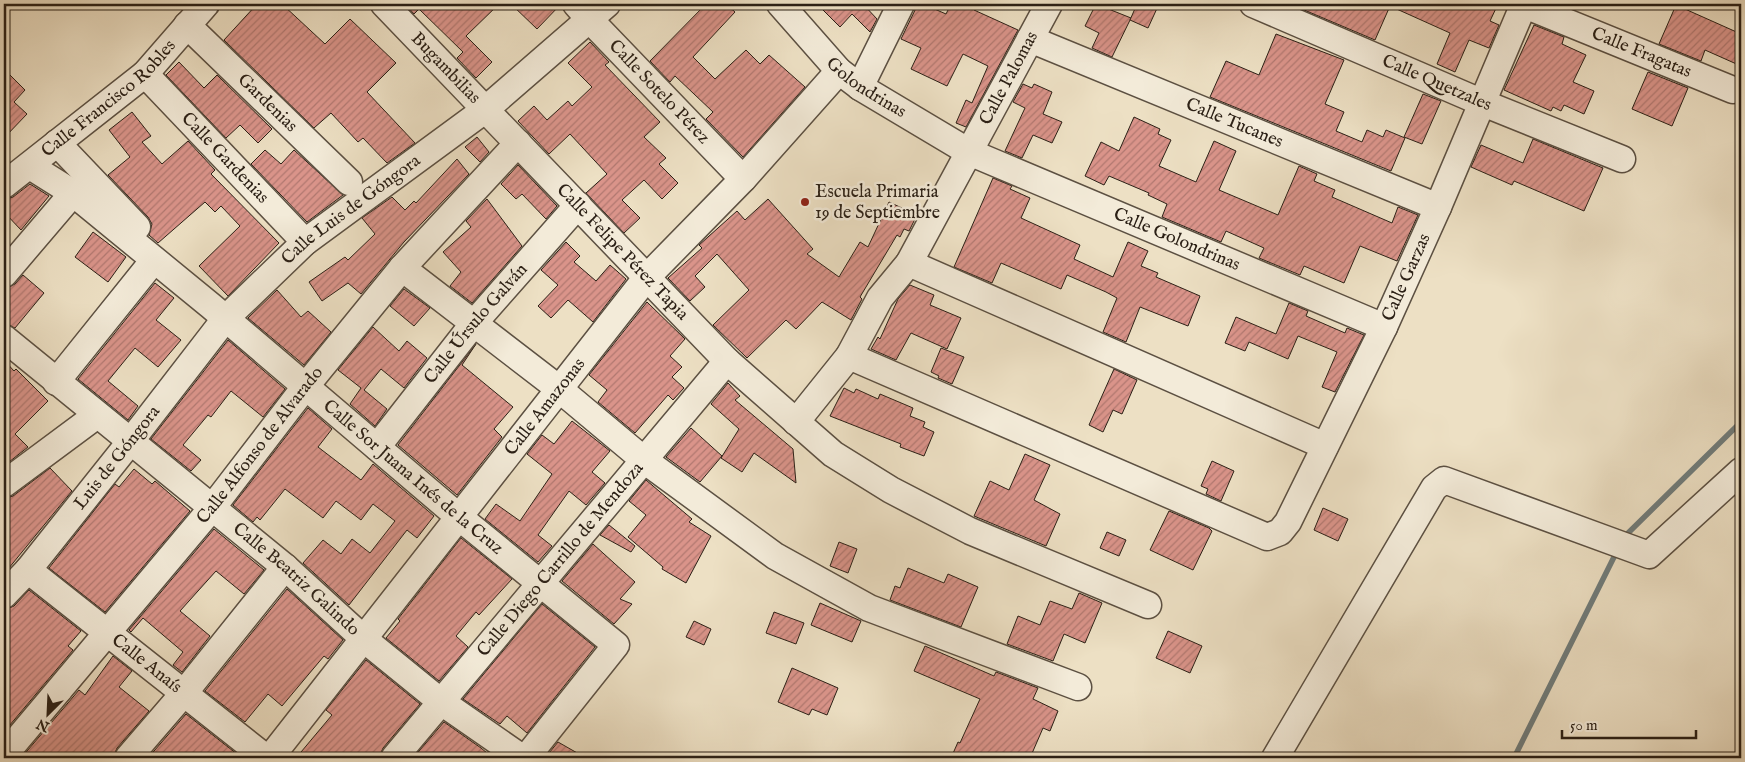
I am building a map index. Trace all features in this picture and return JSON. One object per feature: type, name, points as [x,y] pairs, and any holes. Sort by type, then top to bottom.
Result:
[{"type":"street","name":"Calle Francisco Robles","points":[[4,185],[145,74],[206,4]]},
{"type":"street","name":"Bugambilias","points":[[384,4],[518,143]]},
{"type":"street","name":"Golondrinas","points":[[780,4],[840,71],[860,87],[969,152]]},
{"type":"street","points":[[860,87],[902,4]]},
{"type":"street","name":"Calle Palomas","points":[[796,422],[849,356],[880,298],[909,263],[1049,4]]},
{"type":"street","name":"Calle Quetzales","points":[[1253,4],[1483,103],[1622,159]]},
{"type":"street","name":"Calle Garzas","points":[[849,356],[1267,537],[1280,532],[1288,522],[1384,327],[1483,103],[1523,4]]},
{"type":"street","name":"Calle Fragatas","points":[[1523,4],[1734,90]]},
{"type":"street","name":"Calle Luis de Góngora","points":[[218,312],[305,242],[486,109],[591,9]]},
{"type":"street","name":"Calle Sotelo Pérez","points":[[591,9],[743,179]]},
{"type":"street","name":"Gardenias","points":[[188,25],[349,182]]},
{"type":"street","name":"Calle Tucanes","points":[[1030,39],[1438,207]]},
{"type":"street","name":"Calle Amazonas","points":[[270,758],[365,640],[558,388],[647,277],[743,179],[840,71]]},
{"type":"street","name":"Calle Gardenias","points":[[145,74],[305,242]]},
{"type":"street","name":"Calle Sor Juana Inés de la Cruz","points":[[57,143],[218,312]]},
{"type":"street","name":"Calle Felipe Pérez Tapia","points":[[518,143],[727,361],[833,454],[900,494],[970,531],[1148,605]]},
{"type":"street","name":"Calle Alfonso de Alvarado","points":[[7,754],[212,508],[305,387],[402,268],[518,143]]},
{"type":"street","name":"Calle Golondrinas","points":[[969,152],[1384,327]]},
{"type":"street","name":"Calle Sor Juana Inés de la Cruz","points":[[30,166],[73,193],[218,312],[459,517],[616,645],[526,758]]},
{"type":"street","points":[[4,274],[73,193]]},
{"type":"street","name":"Calle Úrsulo Galván","points":[[377,446],[474,322],[578,205]]},
{"type":"street","points":[[56,382],[154,260]]},
{"type":"street","points":[[909,263],[1325,446]]},
{"type":"street","points":[[402,268],[558,388],[644,460],[775,556],[869,608],[1078,687]]},
{"type":"street","name":"Luis de Góngora","points":[[4,595],[28,570],[130,442],[218,312]]},
{"type":"street","name":"Calle Beatriz Galindo","points":[[4,338],[285,567],[365,640],[440,702],[522,758]]},
{"type":"street","name":"Calle Diego Carrillo de Mendoza","points":[[394,758],[727,361]]},
{"type":"street","points":[[4,484],[97,415]]},
{"type":"street","points":[[1275,758],[1434,488],[1444,480],[1649,555],[1741,471]]},
{"type":"street","points":[[128,758],[184,693],[285,567]]},
{"type":"street","name":"Calle Anaís","points":[[28,570],[266,758]]},
{"type":"building","points":[[257,4],[282,4],[325,44],[350,19],[396,63],[367,92],[415,143],[387,163],[363,138],[358,142],[331,113],[314,128],[224,40]]},
{"type":"building","points":[[405,4],[499,4],[466,36],[492,62],[476,78],[457,58],[463,52],[419,9],[414,14]]},
{"type":"building","points":[[511,4],[561,4],[537,29]]},
{"type":"building","points":[[706,4],[726,4],[735,12],[693,57],[715,79],[746,50],[760,64],[769,55],[805,87],[743,157],[706,119],[713,112],[675,76],[670,82],[650,61]]},
{"type":"building","points":[[817,4],[863,4],[877,19],[870,32],[852,14],[840,27]]},
{"type":"building","points":[[918,4],[923,4],[946,14],[951,4],[977,4],[974,10],[1018,30],[966,127],[956,123],[966,100],[972,103],[988,66],[963,54],[947,86],[911,69],[921,48],[901,39]]},
{"type":"building","points":[[1096,4],[1131,18],[1112,57],[1092,48],[1099,33],[1085,26]]},
{"type":"building","points":[[1137,4],[1159,4],[1148,28],[1130,20]]},
{"type":"building","points":[[1290,4],[1498,4],[1490,21],[1499,25],[1489,48],[1469,40],[1455,72],[1437,64],[1450,33],[1390,6],[1375,40]]},
{"type":"building","points":[[1676,5],[1741,34],[1741,66],[1705,50],[1701,61],[1659,44]]},
{"type":"building","points":[[1534,25],[1564,37],[1562,44],[1586,55],[1573,82],[1594,91],[1584,114],[1564,105],[1561,111],[1553,107],[1551,111],[1504,90]]},
{"type":"building","points":[[1276,34],[1344,60],[1325,104],[1344,112],[1336,131],[1362,142],[1367,130],[1383,137],[1386,130],[1405,138],[1391,171],[1210,97],[1226,61],[1259,75]]},
{"type":"building","points":[[590,42],[609,62],[605,65],[660,122],[644,137],[666,158],[659,164],[678,183],[662,199],[644,180],[622,200],[640,218],[624,233],[586,193],[607,174],[570,134],[549,154],[518,121],[534,106],[547,120],[568,101],[572,106],[592,87],[568,63]]},
{"type":"building","points":[[179,62],[204,88],[217,75],[272,129],[258,143],[240,125],[226,138],[166,75]]},
{"type":"building","points":[[4,69],[25,90],[14,102],[27,114],[4,138]]},
{"type":"building","points":[[1648,72],[1688,88],[1672,126],[1632,109]]},
{"type":"building","points":[[1023,84],[1032,88],[1034,84],[1052,92],[1043,114],[1062,122],[1052,143],[1033,135],[1022,158],[1005,151],[1025,108],[1013,102]]},
{"type":"building","points":[[1423,94],[1441,101],[1422,144],[1404,137]]},
{"type":"building","points":[[132,112],[151,136],[142,142],[162,164],[188,141],[215,170],[211,174],[279,243],[228,296],[199,266],[240,226],[221,206],[215,212],[205,202],[158,243],[149,235],[152,224],[148,217],[108,175],[130,157],[109,130]]},
{"type":"building","points":[[1134,117],[1160,129],[1158,134],[1171,140],[1159,166],[1196,182],[1214,141],[1236,151],[1219,190],[1278,215],[1299,166],[1317,174],[1314,181],[1335,190],[1332,197],[1392,223],[1398,207],[1418,215],[1397,261],[1360,246],[1344,283],[1304,266],[1300,275],[1259,258],[1264,248],[1226,231],[1221,242],[1162,217],[1167,204],[1148,195],[1149,193],[1109,176],[1104,185],[1085,176],[1101,142],[1119,151]]},
{"type":"building","points":[[477,137],[489,152],[480,162],[465,147]]},
{"type":"building","points":[[1533,139],[1603,168],[1584,211],[1514,181],[1512,185],[1471,167],[1481,145],[1523,163]]},
{"type":"building","points":[[265,150],[281,164],[294,150],[343,195],[307,222],[251,164]]},
{"type":"building","points":[[457,159],[469,174],[404,242],[361,294],[348,283],[322,301],[309,282],[345,257],[348,260],[375,234],[362,218],[392,197],[405,210],[414,201],[416,203]]},
{"type":"building","points":[[518,165],[557,206],[546,219],[522,194],[516,199],[501,184]]},
{"type":"building","points":[[993,178],[1012,186],[1010,189],[1030,198],[1021,218],[1080,245],[1074,259],[1113,277],[1128,242],[1148,251],[1141,266],[1158,273],[1156,277],[1200,296],[1188,326],[1140,307],[1126,342],[1103,332],[1117,298],[1106,292],[1067,275],[1061,289],[1001,263],[992,283],[954,267]]},
{"type":"building","points":[[30,184],[49,196],[21,230],[4,212],[4,200],[13,197]]},
{"type":"building","points":[[487,199],[522,246],[472,303],[450,286],[461,272],[443,252],[471,227],[466,221]]},
{"type":"building","points":[[768,199],[813,249],[807,254],[839,277],[860,242],[868,247],[889,202],[917,215],[909,231],[904,229],[900,237],[897,235],[860,297],[862,299],[851,320],[822,302],[796,329],[786,320],[747,358],[713,325],[749,290],[717,254],[695,276],[705,287],[690,301],[668,278],[702,248],[699,245],[737,211],[745,220]]},
{"type":"building","points":[[93,232],[126,257],[108,282],[75,257]]},
{"type":"building","points":[[566,242],[580,256],[574,262],[596,281],[610,265],[626,279],[593,322],[568,300],[551,318],[538,306],[558,285],[541,270]]},
{"type":"building","points":[[23,275],[44,293],[15,328],[4,323],[4,289],[15,284]]},
{"type":"building","points":[[155,283],[174,298],[156,320],[181,340],[158,367],[135,348],[108,381],[138,406],[128,420],[78,379]]},
{"type":"building","points":[[910,285],[934,295],[930,305],[961,318],[947,349],[911,333],[896,360],[871,349],[878,337],[880,339],[898,299]]},
{"type":"building","points":[[404,289],[430,308],[414,326],[390,306]]},
{"type":"building","points":[[277,290],[301,317],[308,311],[331,332],[304,365],[248,318]]},
{"type":"building","points":[[647,302],[685,339],[670,356],[682,367],[672,377],[684,388],[673,400],[668,395],[635,433],[598,402],[607,390],[589,375]]},
{"type":"building","points":[[1289,303],[1308,311],[1306,316],[1345,333],[1347,328],[1364,335],[1335,392],[1322,387],[1337,352],[1298,336],[1288,359],[1249,342],[1245,351],[1225,343],[1236,317],[1276,334]]},
{"type":"building","points":[[373,327],[399,351],[407,341],[427,358],[404,388],[381,369],[364,390],[387,409],[375,426],[350,404],[361,388],[338,370]]},
{"type":"building","points":[[228,340],[285,389],[263,417],[231,391],[211,417],[208,415],[183,445],[201,460],[191,471],[151,439]]},
{"type":"building","points":[[476,344],[462,365],[513,407],[494,429],[502,437],[457,495],[398,445]]},
{"type":"building","points":[[941,348],[964,357],[952,384],[938,378],[939,376],[931,372]]},
{"type":"building","points":[[4,360],[14,371],[16,369],[48,401],[15,434],[28,447],[4,466]]},
{"type":"building","points":[[1114,369],[1137,380],[1122,414],[1113,410],[1103,432],[1089,425]]},
{"type":"building","points":[[728,383],[740,396],[735,400],[793,449],[796,483],[754,453],[742,472],[721,458],[739,429],[711,404]]},
{"type":"building","points":[[844,388],[854,393],[856,389],[878,399],[880,394],[913,408],[910,416],[925,422],[923,427],[934,432],[924,456],[900,447],[901,444],[830,416]]},
{"type":"building","points":[[308,408],[332,429],[318,447],[361,480],[373,464],[434,516],[417,538],[407,530],[349,605],[303,563],[323,540],[341,554],[352,539],[370,553],[395,521],[373,504],[361,520],[336,501],[323,518],[285,489],[260,520],[257,517],[253,522],[233,505]]},
{"type":"building","points":[[572,421],[610,451],[592,472],[605,483],[586,505],[569,491],[538,535],[552,546],[538,562],[485,519],[496,504],[520,521],[552,474],[527,454],[542,435],[554,444]]},
{"type":"building","points":[[691,428],[722,456],[700,482],[666,457]]},
{"type":"building","points":[[1025,454],[1050,465],[1034,500],[1060,514],[1046,546],[974,516],[990,481],[1009,490]]},
{"type":"building","points":[[1212,461],[1234,471],[1221,501],[1206,494],[1208,489],[1201,486]]},
{"type":"building","points":[[50,468],[72,491],[4,574],[4,499],[13,496]]},
{"type":"building","points":[[134,469],[152,484],[155,481],[190,511],[105,612],[49,568],[115,484],[119,487]]},
{"type":"building","points":[[646,480],[692,519],[689,522],[711,536],[686,583],[662,569],[663,567],[628,537],[646,515],[629,501]]},
{"type":"building","points":[[1323,508],[1348,519],[1338,541],[1314,530]]},
{"type":"building","points":[[1169,511],[1212,531],[1193,570],[1150,550]]},
{"type":"building","points":[[609,525],[635,546],[631,552],[600,535]]},
{"type":"building","points":[[214,529],[264,570],[244,594],[216,571],[180,611],[210,636],[182,672],[173,665],[183,652],[143,618],[131,632],[129,630]]},
{"type":"building","points":[[1107,532],[1126,540],[1119,556],[1100,548]]},
{"type":"building","points":[[461,538],[512,579],[479,615],[476,612],[456,636],[468,647],[439,681],[386,638],[400,621],[398,619]]},
{"type":"building","points":[[839,542],[857,549],[848,573],[830,566]]},
{"type":"building","points":[[593,544],[635,582],[620,599],[632,604],[614,624],[562,581]]},
{"type":"building","points":[[908,568],[944,583],[948,574],[978,587],[961,627],[890,600],[895,586],[900,588]]},
{"type":"building","points":[[287,589],[343,640],[328,659],[324,656],[282,706],[268,694],[245,722],[205,691]]},
{"type":"building","points":[[29,590],[81,631],[68,646],[73,650],[4,732],[4,610],[14,606]]},
{"type":"building","points":[[1079,593],[1102,603],[1085,643],[1064,634],[1053,661],[1007,644],[1018,616],[1040,625],[1050,601],[1072,609]]},
{"type":"building","points":[[820,603],[861,621],[852,642],[811,625]]},
{"type":"building","points":[[542,604],[595,647],[527,733],[507,716],[500,724],[463,699]]},
{"type":"building","points":[[774,612],[804,623],[796,644],[766,633]]},
{"type":"building","points":[[694,621],[711,629],[704,645],[686,637]]},
{"type":"building","points":[[1168,631],[1202,646],[1190,673],[1156,658]]},
{"type":"building","points":[[925,646],[994,676],[996,672],[1038,688],[1033,699],[1058,711],[1050,731],[1043,728],[1030,758],[951,758],[980,699],[914,671]]},
{"type":"building","points":[[113,656],[132,671],[119,687],[149,711],[117,748],[113,758],[22,757],[79,690],[85,695]]},
{"type":"building","points":[[366,660],[420,704],[383,748],[379,758],[296,758],[332,715],[326,710]]},
{"type":"building","points":[[792,668],[838,688],[827,715],[812,709],[809,715],[778,702]]},
{"type":"building","points":[[186,714],[242,758],[148,758]]},
{"type":"building","points":[[444,722],[481,748],[493,758],[413,758]]},
{"type":"building","points":[[558,742],[586,758],[545,758]]},
{"type":"waterway","points":[[1623,538],[1741,422]]},
{"type":"waterway","points":[[1514,758],[1617,551]]},
{"type":"place","name":"Escuela Primaria 19 de Septiembre","points":[[805,202]]}]
